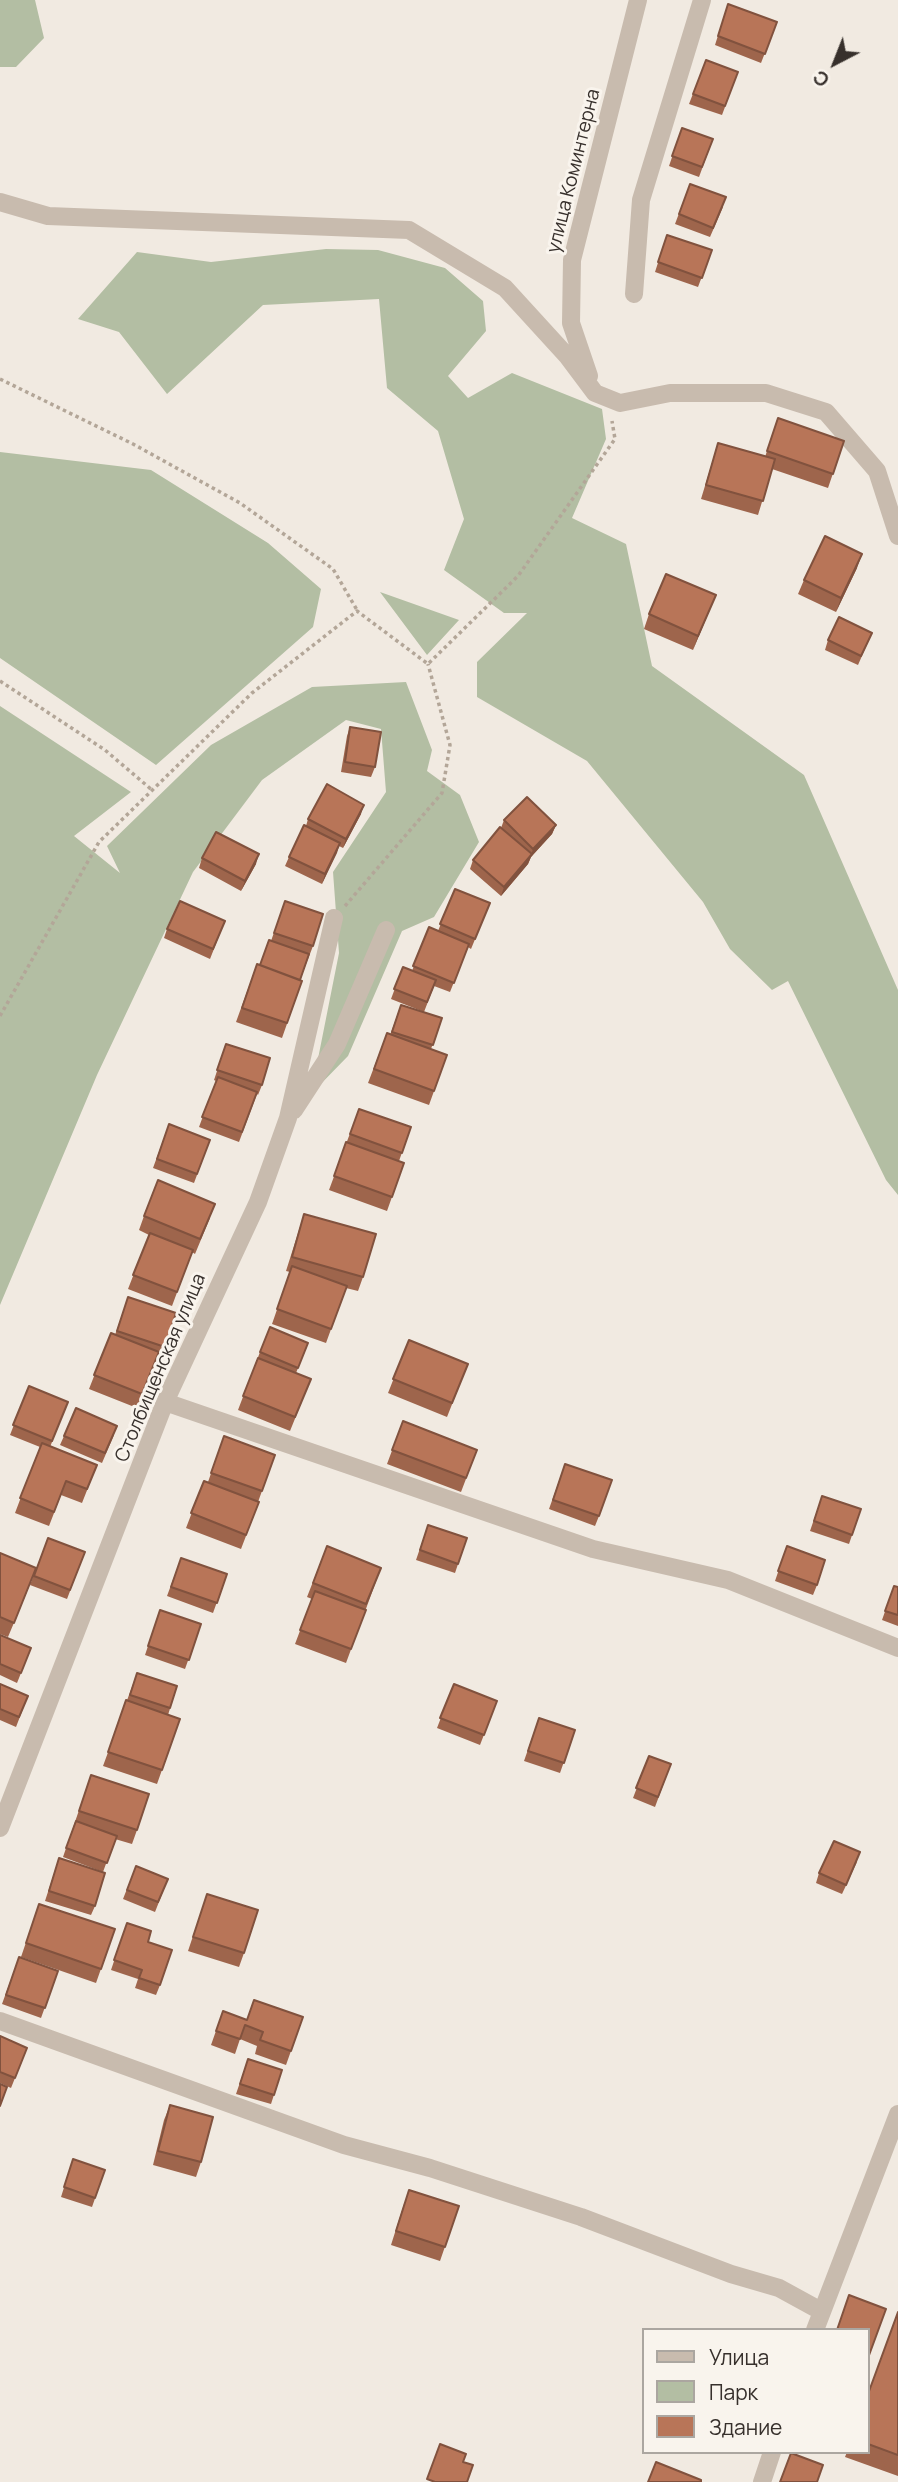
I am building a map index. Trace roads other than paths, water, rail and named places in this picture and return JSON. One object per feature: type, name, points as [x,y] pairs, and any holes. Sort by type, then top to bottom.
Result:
[{"type":"street","name":"улица Коминтерна","points":[[601,396],[571,323],[572,260],[638,0]]},
{"type":"street","points":[[634,294],[641,200],[702,0]]},
{"type":"street","points":[[0,202],[48,216],[409,230],[505,288],[601,396],[620,403],[670,393],[766,393],[826,412],[877,471],[898,536]]},
{"type":"street","name":"Столбищенская улица","points":[[0,1828],[165,1402],[258,1202],[288,1118],[334,918]]},
{"type":"street","points":[[288,1118],[337,1044],[386,930]]},
{"type":"street","points":[[165,1402],[593,1549],[728,1580],[898,1648]]},
{"type":"street","points":[[0,2021],[344,2144],[430,2168],[581,2217],[731,2274],[779,2288],[821,2311]]},
{"type":"street","points":[[816,2328],[898,2114]]},
{"type":"street","points":[[762,2482],[771,2454]]}]
